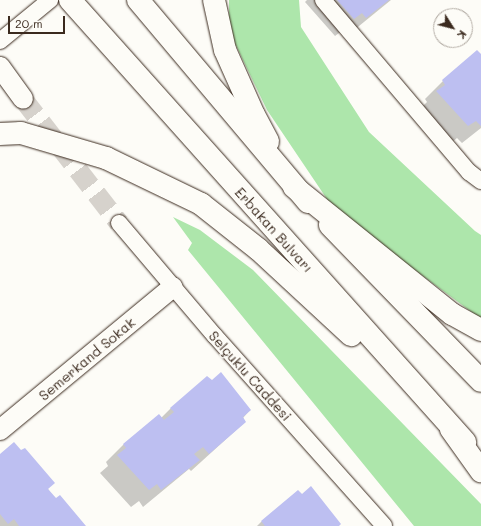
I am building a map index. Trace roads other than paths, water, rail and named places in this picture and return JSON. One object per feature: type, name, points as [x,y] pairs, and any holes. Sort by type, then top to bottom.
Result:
[{"type":"highway","name":"Erbakan Bulvarı","points":[[70,0],[451,429],[481,458]]},
{"type":"highway","points":[[138,0],[294,187],[481,381]]},
{"type":"highway","points":[[214,0],[225,50],[254,115],[294,187],[452,314],[481,330]]},
{"type":"highway","points":[[0,134],[21,133],[106,158],[201,204],[258,249],[451,429],[481,470]]},
{"type":"street","points":[[0,41],[50,0]]},
{"type":"street","points":[[323,0],[469,172],[481,181]]},
{"type":"street","points":[[0,67],[23,99]]},
{"type":"street","name":"Selçuklu Caddesi","points":[[119,223],[173,287],[384,526]]},
{"type":"street","name":"Semerkand Sokak","points":[[0,430],[173,287]]},
{"type":"tunnel","points":[[23,99],[119,223]]}]
